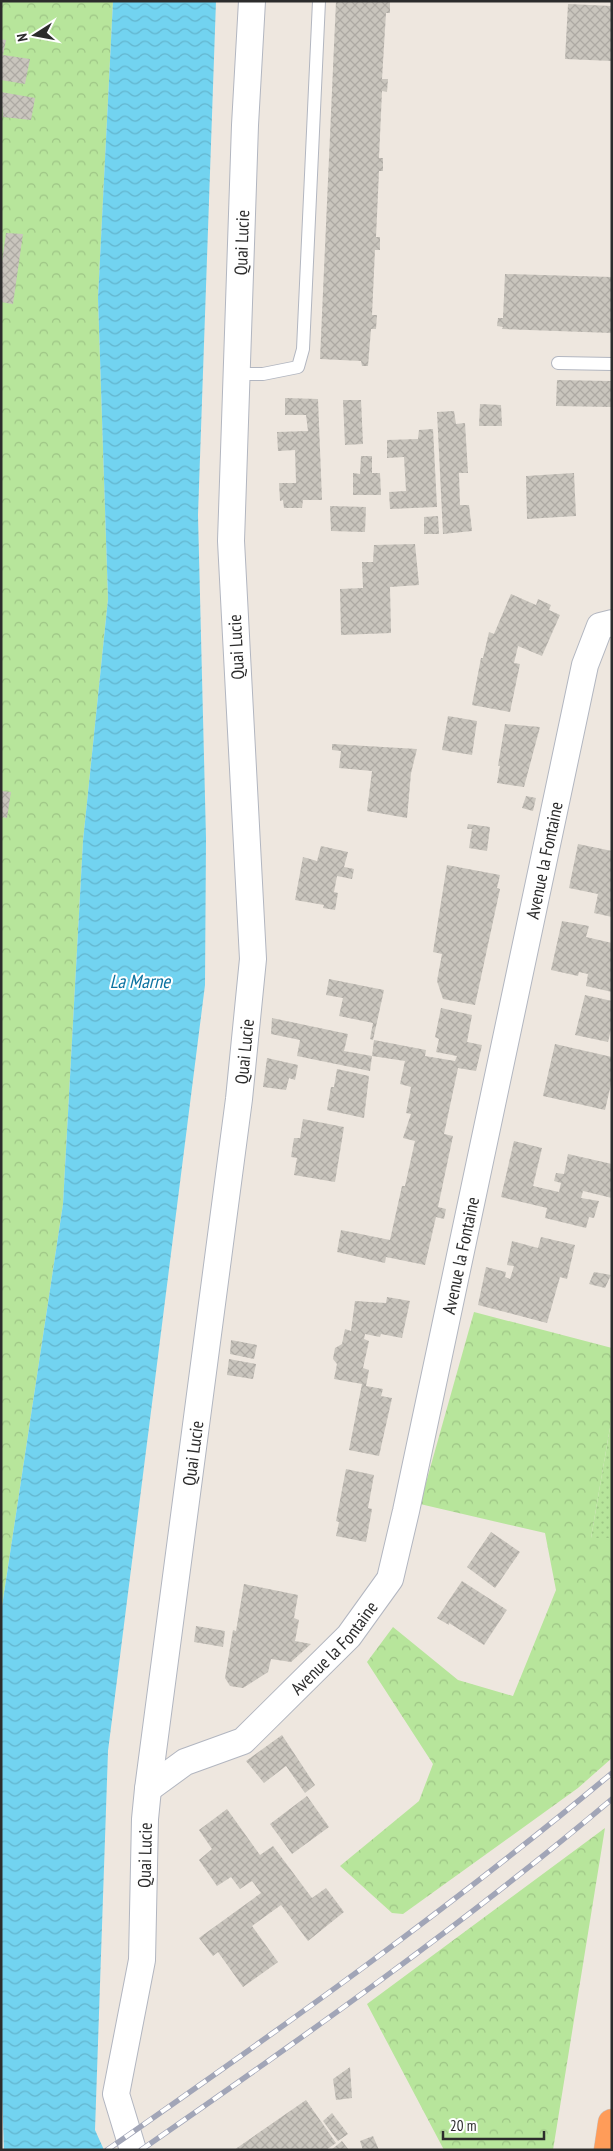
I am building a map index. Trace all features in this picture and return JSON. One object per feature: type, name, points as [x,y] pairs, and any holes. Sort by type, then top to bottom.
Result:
[{"type":"highway","points":[[608,2150],[612,2123]]},
{"type":"street","name":"Quai Lucie","points":[[133,2150],[116,2094],[142,1960],[145,1819],[148,1789],[239,1099],[253,959],[231,541],[252,1]]},
{"type":"street","name":"Avenue la Fontaine","points":[[148,1789],[185,1762],[243,1741],[349,1636],[390,1579],[585,665],[600,626],[612,623]]},
{"type":"lane","points":[[237,374],[263,374],[298,367],[303,349],[319,1]]},
{"type":"lane","points":[[558,363],[612,364]]},
{"type":"green space","points":[[1,1],[113,1],[98,298],[108,599],[83,841],[63,1204],[1,1613]]},
{"type":"green space","points":[[474,1312],[612,1348],[612,1416],[591,1538],[612,1538],[612,1758],[578,1788],[403,1914],[392,1913],[340,1866],[419,1801],[433,1764],[367,1662],[393,1627],[458,1680],[513,1696],[556,1590],[545,1533],[420,1504]]},
{"type":"green space","points":[[612,1416],[612,1538],[591,1538]]},
{"type":"green space","points":[[605,1828],[553,2150],[444,2150],[367,2004]]},
{"type":"water","name":"La Marne","points":[[113,1],[216,1],[198,515],[206,838],[205,985],[108,1751],[95,2130],[104,2150],[4,2150],[1,2066],[1,1613],[63,1204],[83,841],[108,599],[98,298]]},
{"type":"building","points":[[336,1],[390,1],[390,13],[386,13],[382,79],[388,79],[387,92],[382,91],[379,158],[383,158],[383,171],[379,171],[376,237],[380,237],[380,250],[375,250],[372,315],[377,315],[376,329],[371,329],[368,366],[362,366],[361,361],[320,359]]},
{"type":"building","points":[[568,4],[612,6],[612,61],[565,59]]},
{"type":"building","points":[[1,39],[6,40],[3,55],[30,59],[25,84],[1,80]]},
{"type":"building","points":[[1,92],[35,98],[31,120],[3,117]]},
{"type":"building","points":[[6,233],[23,234],[13,304],[1,302],[1,269]]},
{"type":"building","points":[[505,274],[612,277],[612,333],[502,329],[503,327],[497,326],[498,318],[503,318]]},
{"type":"building","points":[[557,380],[612,381],[612,407],[556,406]]},
{"type":"building","points":[[285,398],[318,399],[322,500],[303,500],[302,508],[284,508],[283,500],[280,501],[279,483],[296,483],[295,450],[278,451],[277,432],[308,431],[306,415],[285,415]]},
{"type":"building","points":[[343,400],[361,400],[363,444],[345,445]]},
{"type":"building","points":[[480,404],[501,405],[502,426],[479,426]]},
{"type":"building","points":[[454,411],[456,424],[465,423],[468,473],[459,473],[460,505],[469,505],[472,531],[443,534],[437,412]]},
{"type":"building","points":[[433,429],[437,507],[390,509],[389,492],[406,491],[404,457],[387,458],[387,440],[418,439],[419,430]]},
{"type":"building","points":[[361,456],[372,456],[372,473],[380,473],[381,495],[353,495],[353,473],[360,474]]},
{"type":"building","points":[[574,473],[576,516],[527,519],[526,476]]},
{"type":"building","points":[[330,506],[366,507],[365,532],[331,531]]},
{"type":"building","points":[[438,516],[439,534],[424,534],[424,517]]},
{"type":"building","points":[[415,544],[419,585],[390,587],[391,633],[341,635],[340,589],[363,588],[362,562],[373,562],[374,545]]},
{"type":"building","points":[[511,594],[536,605],[538,599],[551,605],[549,610],[560,615],[542,656],[518,646],[514,663],[520,664],[510,712],[472,705],[481,658],[483,658],[489,632],[494,634]]},
{"type":"building","points":[[448,716],[477,721],[472,755],[442,750]]},
{"type":"building","points":[[505,724],[540,727],[524,787],[497,783]]},
{"type":"building","points":[[332,744],[417,749],[411,773],[407,818],[367,811],[372,771],[339,768],[341,751],[332,750]]},
{"type":"building","points":[[1,791],[11,792],[7,818],[1,817]]},
{"type":"building","points":[[526,796],[536,798],[533,811],[522,808]]},
{"type":"building","points":[[468,824],[490,827],[487,851],[469,848],[472,829],[467,829]]},
{"type":"building","points":[[578,844],[612,851],[612,917],[594,913],[598,894],[569,888]]},
{"type":"building","points":[[321,846],[348,852],[344,867],[354,869],[352,879],[337,876],[334,892],[338,893],[335,910],[323,908],[324,905],[295,900],[303,857],[317,861]]},
{"type":"building","points":[[447,865],[500,875],[497,888],[500,889],[475,1005],[443,999],[437,981],[442,954],[433,952]]},
{"type":"building","points":[[562,921],[589,926],[586,937],[612,943],[612,992],[586,986],[588,974],[579,972],[578,976],[551,970]]},
{"type":"building","points":[[329,979],[384,990],[373,1040],[370,1039],[373,1023],[339,1016],[343,998],[326,995]]},
{"type":"building","points":[[585,995],[612,1001],[612,1025],[608,1042],[575,1035]]},
{"type":"building","points":[[441,1008],[472,1015],[467,1042],[482,1045],[476,1071],[458,1068],[444,1134],[453,1136],[438,1207],[446,1209],[444,1219],[436,1217],[425,1265],[386,1257],[385,1263],[337,1252],[341,1230],[390,1240],[402,1186],[405,1186],[415,1141],[403,1138],[411,1114],[406,1113],[411,1087],[400,1084],[405,1061],[372,1056],[374,1040],[426,1050],[425,1056],[455,1061],[457,1056],[436,1052],[439,1039],[435,1037]]},
{"type":"building","points":[[272,1018],[348,1034],[344,1051],[372,1056],[370,1071],[297,1056],[300,1040],[271,1034]]},
{"type":"building","points":[[555,1044],[612,1057],[612,1080],[605,1110],[543,1096]]},
{"type":"building","points":[[267,1058],[298,1065],[295,1080],[289,1078],[286,1090],[263,1087]]},
{"type":"building","points":[[337,1069],[369,1076],[364,1118],[327,1110],[331,1087],[334,1087]]},
{"type":"building","points":[[303,1119],[344,1127],[335,1182],[294,1175],[297,1158],[291,1157],[294,1138],[300,1138]]},
{"type":"building","points":[[514,1141],[542,1148],[533,1186],[559,1192],[561,1183],[554,1181],[556,1173],[564,1174],[568,1154],[612,1164],[612,1198],[583,1191],[581,1198],[599,1201],[594,1218],[589,1217],[586,1228],[545,1218],[547,1208],[501,1197]]},
{"type":"building","points":[[541,1237],[575,1245],[567,1279],[560,1277],[547,1323],[478,1305],[486,1267],[506,1272],[505,1277],[510,1279],[514,1266],[507,1265],[512,1241],[538,1248]]},
{"type":"building","points":[[594,1272],[611,1275],[605,1288],[589,1284]]},
{"type":"building","points":[[387,1297],[410,1301],[402,1338],[381,1334],[380,1337],[365,1334],[364,1339],[369,1341],[363,1368],[369,1370],[366,1386],[383,1389],[381,1396],[392,1398],[379,1456],[349,1450],[362,1384],[334,1379],[337,1364],[333,1359],[335,1348],[342,1344],[345,1329],[351,1331],[355,1301],[386,1303]]},
{"type":"building","points":[[231,1340],[257,1345],[254,1359],[230,1354]]},
{"type":"building","points":[[229,1359],[256,1364],[253,1379],[227,1375]]},
{"type":"building","points":[[346,1469],[374,1475],[368,1508],[372,1509],[366,1542],[336,1536],[339,1522],[336,1521]]},
{"type":"building","points":[[491,1532],[520,1552],[495,1588],[467,1567]]},
{"type":"building","points":[[462,1581],[507,1610],[484,1645],[449,1623],[449,1625],[437,1618]]},
{"type":"building","points":[[244,1584],[298,1595],[294,1618],[299,1620],[295,1641],[311,1644],[291,1662],[271,1659],[268,1672],[243,1688],[230,1686],[225,1678],[233,1630],[236,1631]]},
{"type":"building","points":[[196,1626],[225,1631],[223,1647],[194,1642]]},
{"type":"building","points":[[282,1735],[315,1785],[305,1793],[286,1766],[264,1783],[246,1761]]},
{"type":"building","points":[[307,1796],[329,1827],[292,1854],[270,1824]]},
{"type":"building","points":[[227,1809],[260,1855],[273,1846],[312,1898],[326,1888],[344,1912],[308,1941],[281,1905],[252,1926],[278,1962],[243,1987],[218,1952],[213,1956],[199,1938],[261,1893],[252,1881],[240,1889],[231,1877],[217,1886],[199,1860],[212,1849],[199,1830]]},
{"type":"building","points":[[350,2067],[352,2098],[336,2100],[333,2079]]},
{"type":"building","points":[[306,2100],[336,2143],[326,2150],[234,2150]]},
{"type":"building","points":[[332,2113],[348,2134],[338,2141],[323,2121]]},
{"type":"building","points":[[373,2136],[379,2150],[363,2150],[360,2141]]},
{"type":"building","points":[[342,2141],[349,2150],[331,2150]]},
{"type":"railway","points":[[107,2150],[300,2014],[427,1920],[612,1773]]},
{"type":"railway","points":[[141,2150],[381,1980],[556,1846],[612,1799]]}]
